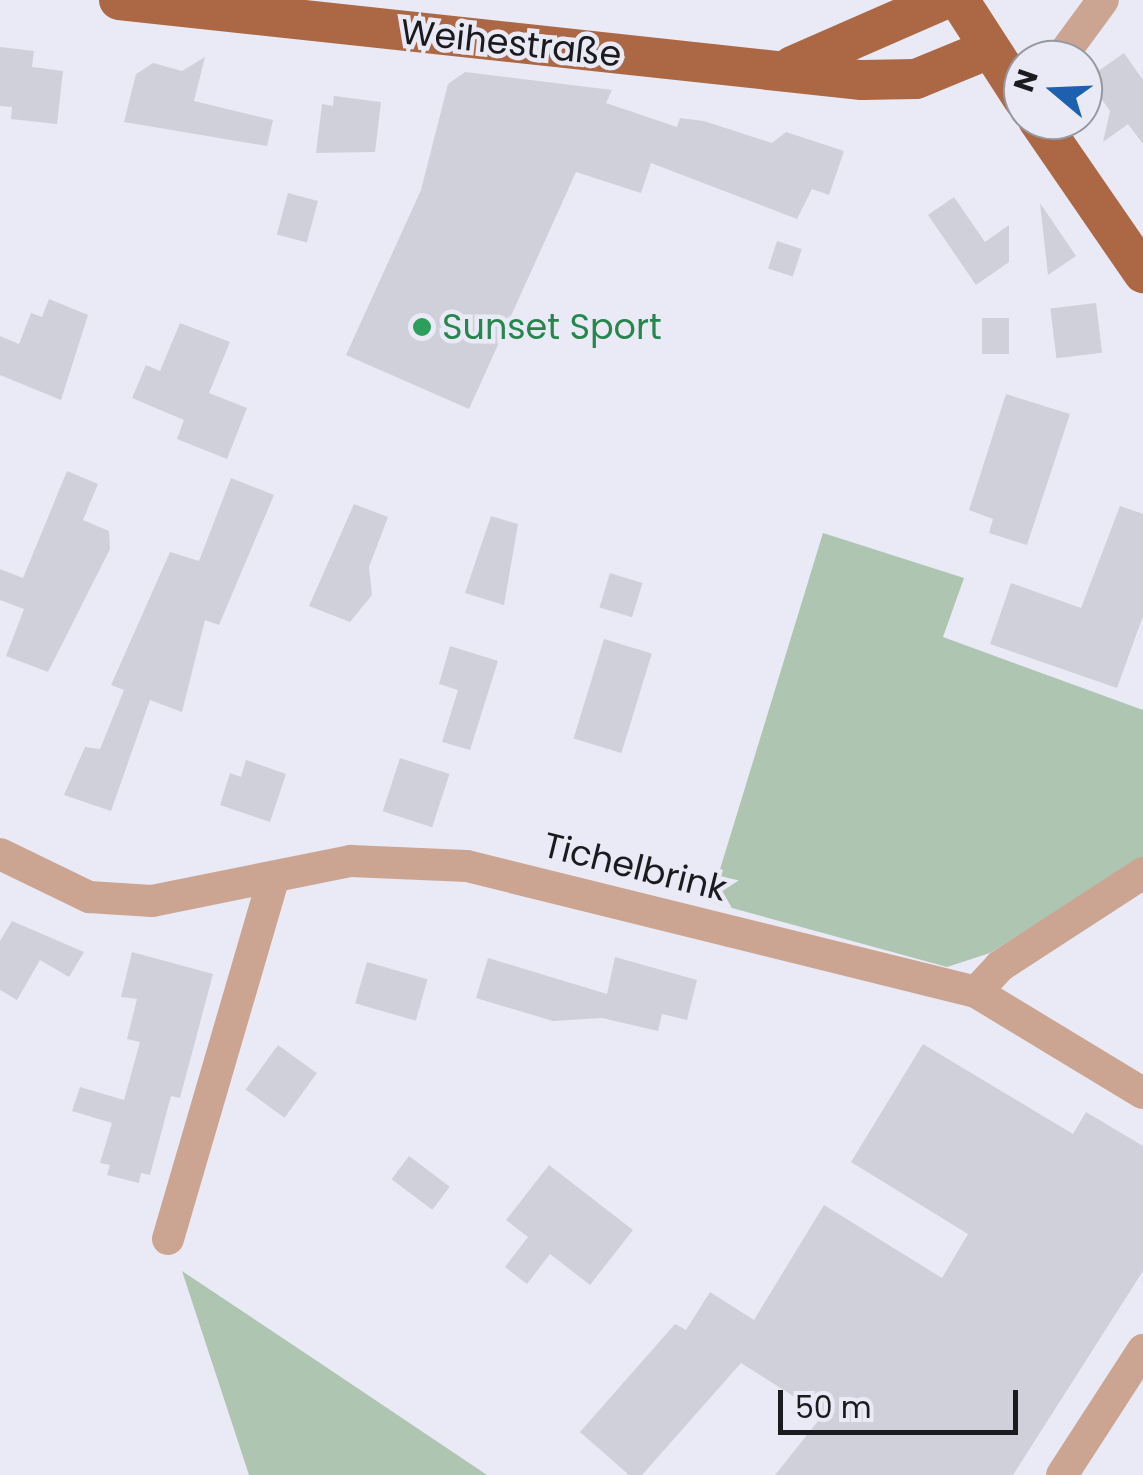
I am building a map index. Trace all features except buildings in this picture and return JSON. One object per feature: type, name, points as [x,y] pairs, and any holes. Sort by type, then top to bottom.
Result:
[{"type":"main road","name":"Weihestraße","points":[[119,0],[306,11],[784,69],[916,79],[989,49]]},
{"type":"main road","points":[[863,42],[886,0]]},
{"type":"main road","name":"Weihestraße","points":[[784,69],[863,42],[944,0]]},
{"type":"main road","points":[[959,0],[1003,69]]},
{"type":"main road","points":[[1052,140],[1143,272]]},
{"type":"street","points":[[1074,40],[1104,0]]},
{"type":"street","name":"Tichelbrink","points":[[0,854],[90,897],[152,902],[273,881],[351,861],[467,866],[976,992],[1143,1093]]},
{"type":"street","points":[[976,992],[1000,966],[1143,873]]},
{"type":"street","points":[[168,1239],[273,881]]},
{"type":"street","points":[[1062,1475],[1143,1350]]},
{"type":"green space","points":[[823,533],[964,578],[943,637],[1143,710],[1143,857],[990,953],[947,967],[710,902]]},
{"type":"green space","points":[[182,1271],[323,1365],[487,1475],[249,1475]]},
{"type":"place","name":"Sunset Sport","points":[[422,327]]}]
